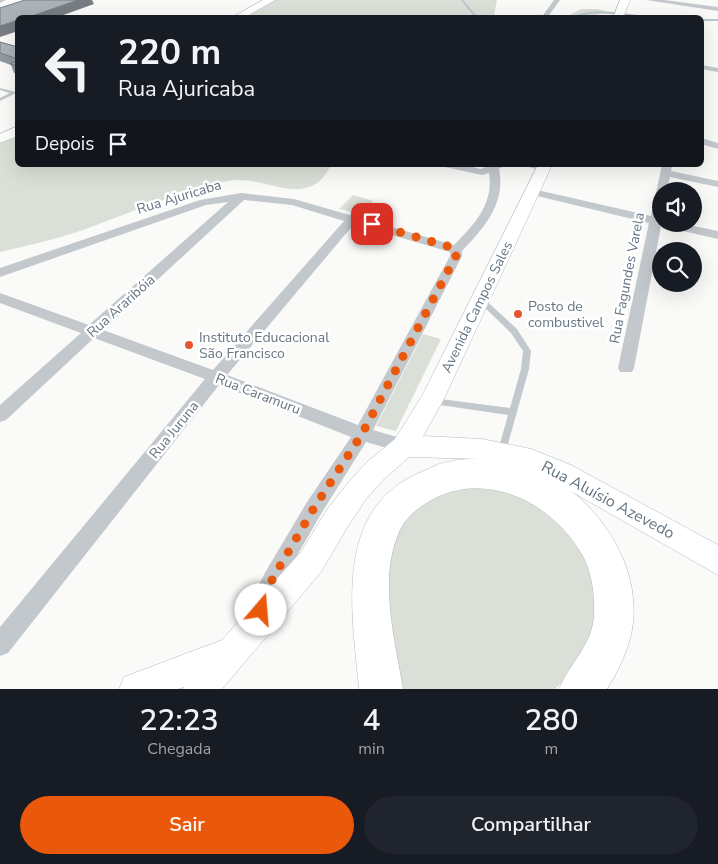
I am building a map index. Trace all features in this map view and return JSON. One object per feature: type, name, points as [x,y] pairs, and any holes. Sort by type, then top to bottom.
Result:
[{"type":"highway","points":[[381,689],[372,616],[371,585],[373,559],[383,527],[406,497],[428,483],[446,476],[484,474],[512,478],[534,486],[558,499],[574,512],[588,530],[602,555],[614,595],[614,614],[607,646],[592,675],[581,689]]},
{"type":"street","points":[[242,15],[270,0]]},
{"type":"street","points":[[546,15],[557,0]]},
{"type":"street","points":[[619,15],[625,0]]},
{"type":"street","points":[[649,0],[718,10]]},
{"type":"street","points":[[704,68],[718,70]]},
{"type":"street","points":[[0,138],[15,131]]},
{"type":"street","points":[[704,142],[718,146]]},
{"type":"street","points":[[259,621],[263,598],[273,578],[314,508],[362,434],[456,256],[456,250],[483,220],[494,200],[497,185],[496,167],[478,172],[457,167]]},
{"type":"street","name":"Avenida Campos Sales","points":[[200,689],[311,562],[338,517],[357,491],[375,471],[404,446],[430,401],[481,300],[533,192],[539,167]]},
{"type":"street","points":[[666,169],[718,184]]},
{"type":"street","name":"Rua Fagundes Varela","points":[[664,182],[666,169]]},
{"type":"street","points":[[533,192],[652,220]]},
{"type":"street","name":"Rua Ajuricaba","points":[[0,273],[193,205],[242,196],[272,198],[353,218],[456,250]]},
{"type":"street","name":"Rua Araribóia","points":[[0,415],[242,196]]},
{"type":"street","name":"Rua Juruna","points":[[0,645],[216,377],[353,218]]},
{"type":"street","points":[[702,231],[718,235]]},
{"type":"street","name":"Rua Fagundes Varela","points":[[626,368],[656,232]]},
{"type":"street","name":"Rua Caramuru","points":[[0,298],[91,333],[216,377],[362,434],[404,446]]},
{"type":"street","name":"Rua Aluísio Azevedo","points":[[404,446],[482,448],[522,457],[562,473],[718,560]]},
{"type":"street","points":[[136,689],[232,652]]},
{"type":"lane","points":[[0,89],[14,93],[0,100]]},
{"type":"lane","points":[[481,300],[514,331],[527,351],[525,369],[502,452]]},
{"type":"lane","points":[[430,401],[513,412]]},
{"type":"shaded area","points":[[275,0],[497,0],[494,15],[247,15]]},
{"type":"shaded area","points":[[581,9],[598,9],[608,12],[596,15],[570,15]]},
{"type":"shaded area","points":[[15,135],[15,167],[330,167],[322,178],[312,186],[288,189],[249,181],[226,181],[165,199],[77,232],[0,252],[0,143]]},
{"type":"shaded area","points":[[353,195],[373,201],[362,214],[339,209]]},
{"type":"shaded area","points":[[423,334],[441,339],[396,431],[376,426]]},
{"type":"shaded area","points":[[450,487],[510,488],[577,535],[599,593],[593,637],[564,681],[555,689],[397,689],[386,616],[386,561],[405,517]]},
{"type":"building","points":[[25,0],[78,0],[35,15],[15,15],[15,21],[0,26],[0,8]]},
{"type":"building","points":[[0,42],[15,46],[15,58],[0,53]]},
{"type":"waterway","points":[[462,0],[474,15]]},
{"type":"waterway","points":[[581,15],[601,12],[630,15]]},
{"type":"waterway","points":[[704,20],[718,20]]},
{"type":"place","name":"Posto de combustivel","points":[[518,314]]},
{"type":"place","name":"Instituto Educacional São Francisco","points":[[189,345]]},
{"type":"route","points":[[261,610],[263,598],[273,578],[314,508],[362,434],[457,254],[457,251],[453,248],[372,224]]}]
